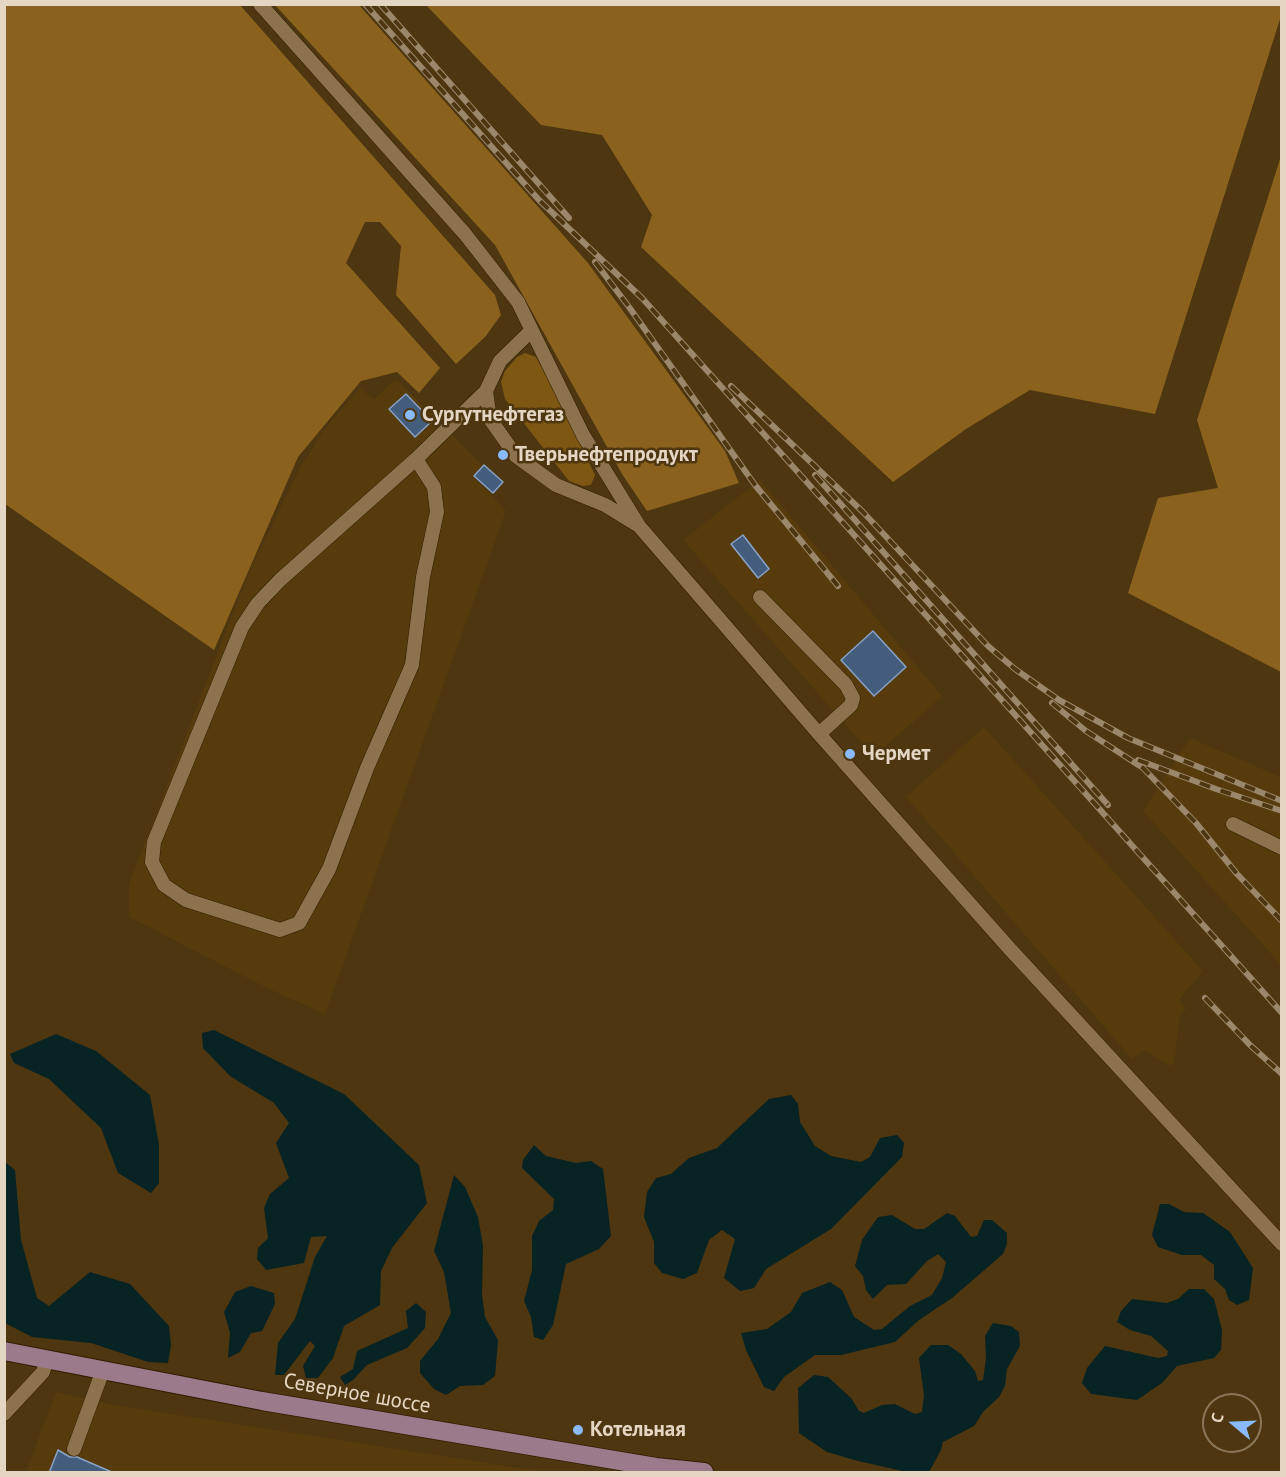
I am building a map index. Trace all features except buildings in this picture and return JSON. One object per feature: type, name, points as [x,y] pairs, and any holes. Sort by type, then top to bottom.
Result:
[{"type":"main road","name":"Северное шоссе","points":[[4,1351],[262,1401],[655,1470],[695,1472]]},
{"type":"street","points":[[260,4],[465,234],[518,302],[583,435],[639,526],[819,734],[1010,948],[1281,1244]]},
{"type":"street","points":[[416,459],[434,487],[437,512],[423,577],[412,665],[367,768],[329,869],[299,923],[280,930],[186,900],[164,885],[152,862],[154,842],[242,627],[258,603],[280,580],[416,459],[486,391],[500,361],[532,330]]},
{"type":"street","points":[[486,391],[490,419],[516,456],[556,485],[605,505],[639,526]]},
{"type":"street","points":[[760,597],[846,685],[853,698],[851,705],[819,734]]},
{"type":"street","points":[[1233,824],[1281,848]]},
{"type":"street","points":[[4,1414],[43,1372],[47,1359]]},
{"type":"street","points":[[74,1449],[103,1370]]},
{"type":"shaded area","points":[[5,4],[240,5],[495,295],[501,315],[485,337],[456,364],[396,295],[401,246],[380,222],[365,222],[346,263],[440,368],[419,393],[397,372],[361,381],[298,457],[214,650],[5,504]]},
{"type":"shaded area","points":[[1281,4],[1281,16],[1155,414],[1030,390],[966,429],[893,482],[641,247],[652,215],[602,135],[541,125],[426,5]]},
{"type":"shaded area","points":[[275,5],[359,5],[588,263],[725,451],[739,483],[647,511],[622,474],[495,245]]},
{"type":"shaded area","points":[[1281,156],[1282,672],[1128,593],[1158,498],[1218,488],[1197,420]]},
{"type":"shaded area","points":[[525,353],[536,357],[548,379],[595,475],[591,485],[583,486],[569,481],[505,399],[501,382],[505,371],[517,357]]},
{"type":"shaded area","points":[[396,379],[482,465],[474,477],[506,511],[325,1014],[269,989],[129,917],[129,884],[238,600],[299,470],[323,431],[360,388],[374,399]]},
{"type":"shaded area","points":[[760,480],[942,696],[874,757],[683,540]]},
{"type":"shaded area","points":[[984,727],[1203,971],[1179,1000],[1186,1009],[1180,1015],[1174,1063],[1170,1066],[1144,1050],[1132,1059],[906,797]]},
{"type":"shaded area","points":[[1190,738],[1281,777],[1281,965],[1143,811]]},
{"type":"shaded area","points":[[56,1392],[114,1405],[546,1472],[26,1472]]},
{"type":"water","points":[[214,1030],[344,1094],[419,1165],[427,1203],[392,1248],[381,1271],[380,1305],[344,1326],[333,1358],[318,1378],[306,1378],[303,1366],[315,1346],[310,1341],[284,1375],[275,1375],[278,1343],[295,1319],[315,1257],[327,1236],[311,1237],[304,1263],[266,1270],[257,1259],[258,1248],[268,1238],[264,1208],[270,1194],[289,1178],[276,1143],[289,1123],[274,1103],[230,1076],[203,1048],[202,1033]]},
{"type":"water","points":[[56,1034],[96,1051],[150,1095],[159,1145],[159,1183],[151,1193],[118,1173],[101,1128],[49,1079],[14,1063],[10,1054]]},
{"type":"water","points":[[791,1095],[798,1104],[800,1122],[815,1146],[831,1156],[861,1162],[870,1157],[880,1138],[897,1135],[904,1143],[902,1157],[831,1229],[766,1269],[754,1288],[740,1291],[724,1278],[735,1239],[722,1230],[709,1240],[697,1273],[683,1279],[662,1273],[654,1263],[654,1242],[644,1217],[647,1192],[656,1178],[671,1174],[689,1158],[717,1148],[769,1099]]},
{"type":"water","points":[[534,1145],[546,1156],[576,1163],[591,1161],[603,1169],[611,1236],[599,1249],[566,1264],[553,1325],[543,1340],[534,1337],[531,1317],[524,1301],[532,1270],[532,1236],[539,1221],[553,1210],[554,1199],[522,1168],[523,1160]]},
{"type":"water","points":[[5,1162],[15,1170],[21,1240],[37,1298],[49,1306],[90,1272],[130,1284],[169,1326],[171,1345],[168,1363],[148,1362],[91,1343],[32,1337],[5,1323]]},
{"type":"water","points":[[454,1175],[465,1187],[478,1217],[483,1246],[482,1295],[485,1317],[498,1340],[495,1376],[483,1385],[460,1386],[446,1395],[434,1389],[420,1373],[420,1361],[438,1339],[451,1313],[444,1272],[434,1251]]},
{"type":"water","points":[[1160,1204],[1169,1204],[1184,1212],[1203,1213],[1230,1232],[1253,1268],[1249,1300],[1237,1305],[1229,1300],[1225,1289],[1214,1279],[1214,1265],[1201,1255],[1182,1255],[1158,1247],[1152,1235]]},
{"type":"water","points":[[947,1213],[955,1216],[971,1237],[977,1236],[984,1220],[992,1220],[1007,1233],[1007,1244],[1003,1254],[952,1298],[919,1320],[895,1342],[841,1355],[815,1355],[784,1377],[774,1391],[764,1387],[746,1350],[741,1333],[767,1329],[791,1312],[802,1293],[830,1282],[842,1290],[854,1317],[874,1330],[882,1329],[910,1306],[932,1295],[942,1278],[946,1262],[938,1254],[927,1261],[906,1284],[887,1285],[873,1299],[866,1290],[863,1276],[855,1266],[862,1240],[878,1217],[892,1215],[915,1229],[924,1229]]},
{"type":"water","points":[[251,1286],[274,1293],[275,1304],[262,1331],[251,1333],[240,1352],[228,1358],[230,1333],[224,1312],[235,1292]]},
{"type":"water","points":[[1189,1289],[1204,1289],[1214,1299],[1222,1330],[1221,1350],[1214,1358],[1177,1366],[1162,1383],[1137,1400],[1091,1394],[1082,1383],[1087,1368],[1105,1346],[1158,1358],[1167,1356],[1168,1351],[1151,1336],[1130,1330],[1117,1322],[1121,1311],[1132,1299],[1167,1303],[1178,1299]]},
{"type":"water","points":[[416,1303],[426,1312],[425,1328],[407,1348],[367,1365],[345,1385],[340,1377],[353,1369],[357,1351],[408,1328],[406,1311]]},
{"type":"water","points":[[993,1323],[1011,1326],[1019,1332],[1020,1346],[1007,1369],[1005,1386],[999,1397],[983,1412],[974,1426],[943,1442],[929,1472],[907,1472],[827,1452],[799,1433],[798,1388],[814,1375],[828,1377],[851,1398],[859,1411],[864,1413],[882,1405],[895,1404],[915,1414],[922,1412],[924,1395],[919,1358],[931,1345],[948,1345],[961,1354],[975,1371],[978,1381],[983,1380],[986,1358],[985,1336]]},
{"type":"railway","points":[[365,4],[539,200],[642,298],[1282,1013]]},
{"type":"railway","points":[[380,4],[569,218]]},
{"type":"railway","points":[[595,262],[755,485],[838,586]]},
{"type":"railway","points":[[731,386],[863,512],[988,646],[1015,669],[1059,700],[1128,738],[1282,801]]},
{"type":"railway","points":[[815,475],[1108,805]]},
{"type":"railway","points":[[1052,703],[1086,731],[1143,768],[1196,823],[1237,874],[1282,921]]},
{"type":"railway","points":[[1138,760],[1282,811]]},
{"type":"railway","points":[[1205,998],[1250,1045],[1282,1074]]},
{"type":"place","name":"Сургутнефтегаз","points":[[410,415]]},
{"type":"place","name":"Тверьнефтепродукт","points":[[503,455]]},
{"type":"place","name":"Чермет","points":[[850,754]]},
{"type":"place","name":"Котельная","points":[[578,1430]]}]
